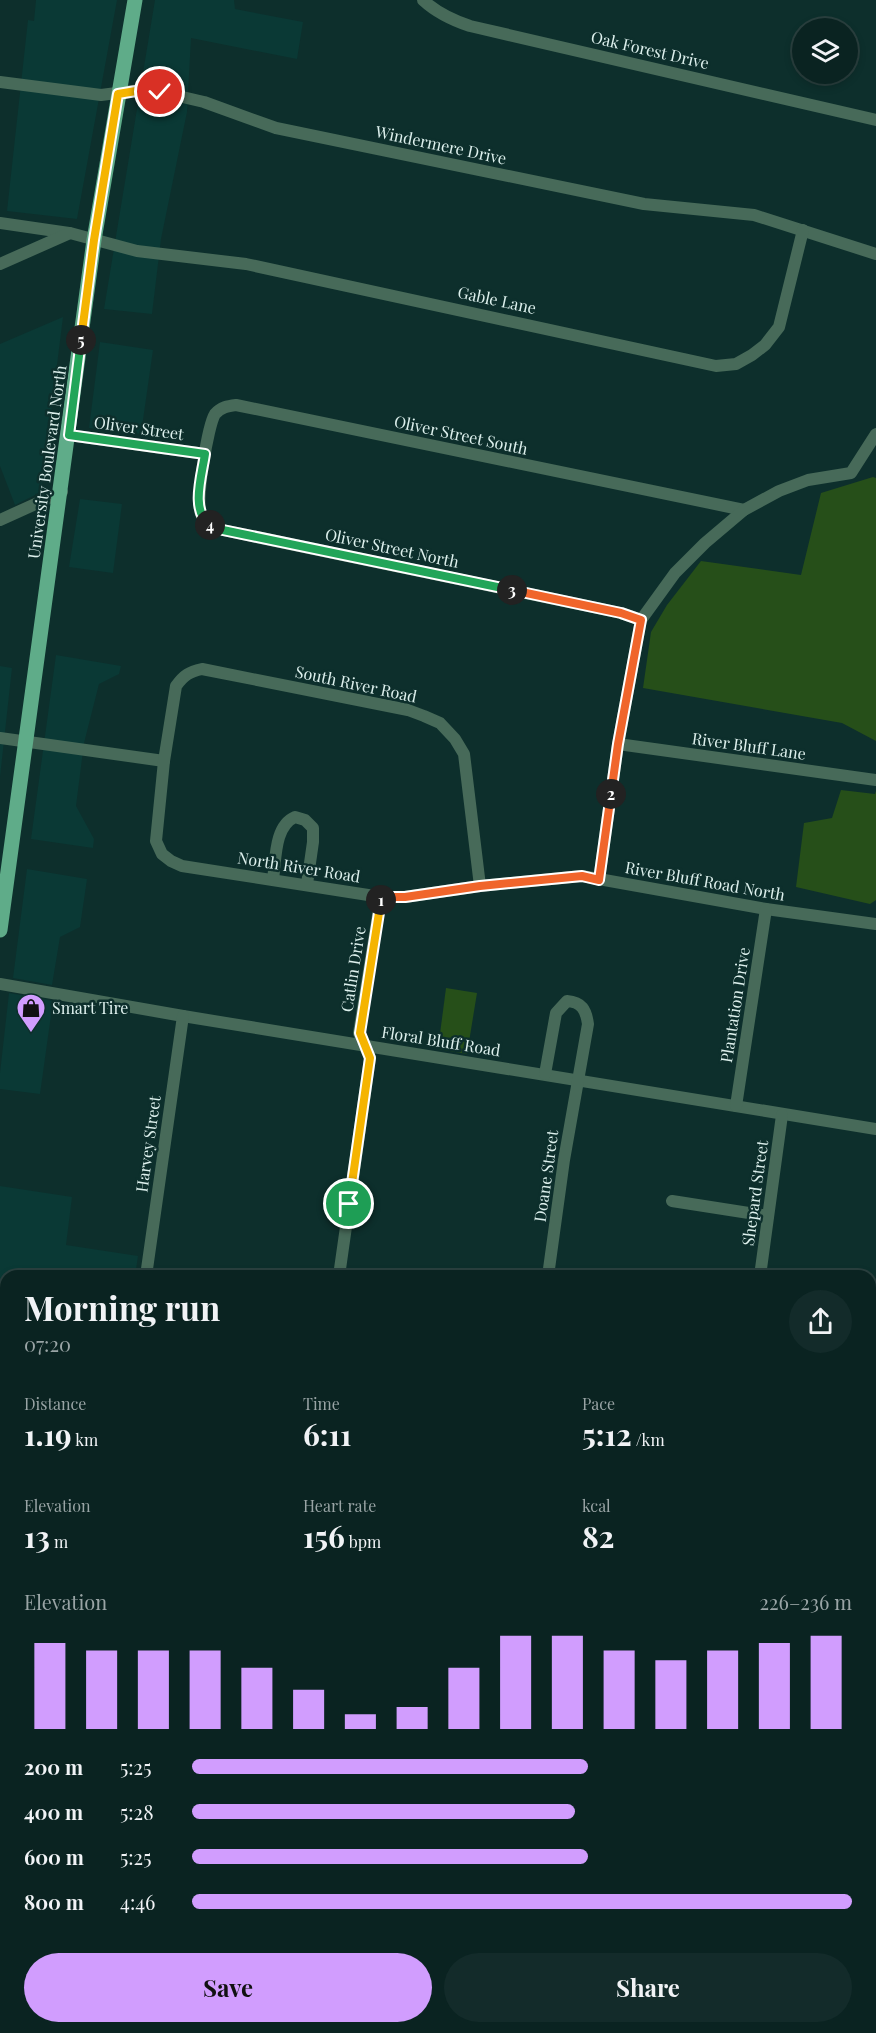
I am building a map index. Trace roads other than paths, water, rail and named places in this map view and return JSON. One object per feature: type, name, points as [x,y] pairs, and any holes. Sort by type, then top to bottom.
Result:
[{"type":"main road","name":"University Boulevard North","points":[[0,930],[62,492],[94,240],[135,0]]},
{"type":"street","name":"Oak Forest Drive","points":[[423,0],[450,19],[470,26],[876,120]]},
{"type":"street","name":"Windermere Drive","points":[[0,82],[101,95],[148,89],[204,102],[276,128],[644,204],[754,215],[876,254]]},
{"type":"street","name":"Gable Lane","points":[[0,223],[70,233],[136,251],[246,264],[716,366],[736,364],[752,355],[765,345],[779,327],[803,230]]},
{"type":"street","points":[[0,264],[70,233]]},
{"type":"street","name":"Oliver Street South","points":[[205,454],[212,421],[217,412],[225,406],[236,405],[744,510]]},
{"type":"street","name":"River Bluff Road North","points":[[876,434],[851,473],[808,480],[779,491],[744,510],[705,543],[675,573],[641,620],[618,744],[599,880],[766,909],[876,924]]},
{"type":"street","name":"Oliver Street","points":[[69,435],[205,454]]},
{"type":"street","name":"Oliver Street North","points":[[205,454],[199,503],[200,513],[207,523],[218,529],[621,613],[641,620]]},
{"type":"street","points":[[0,520],[62,492]]},
{"type":"street","name":"South River Road","points":[[164,761],[176,686],[188,672],[202,669],[408,710],[424,716],[440,723],[455,739],[464,754],[480,886]]},
{"type":"street","points":[[0,738],[164,761]]},
{"type":"street","name":"River Bluff Lane","points":[[618,744],[876,780]]},
{"type":"street","name":"North River Road","points":[[164,761],[156,841],[162,854],[182,866],[381,897],[405,897],[480,886],[582,876],[599,880]]},
{"type":"street","points":[[273,879],[279,838],[284,825],[289,819],[295,817],[305,820],[313,828],[307,884]]},
{"type":"street","name":"Catlin Drive","points":[[340,1270],[370,1058],[360,1033],[381,897]]},
{"type":"street","name":"Plantation Drive","points":[[736,1106],[766,909]]},
{"type":"street","name":"Floral Bluff Road","points":[[0,984],[876,1130]]},
{"type":"street","name":"Doane Street","points":[[545,1074],[556,1014],[567,1001],[584,1007],[588,1024],[577,1079],[549,1270]]},
{"type":"street","name":"Harvey Street","points":[[147,1270],[183,1016]]},
{"type":"street","name":"Shepard Street","points":[[761,1270],[782,1114]]},
{"type":"street","points":[[672,1201],[768,1216]]},
{"type":"place","name":"Smart Tire","points":[[31,1034]]}]
